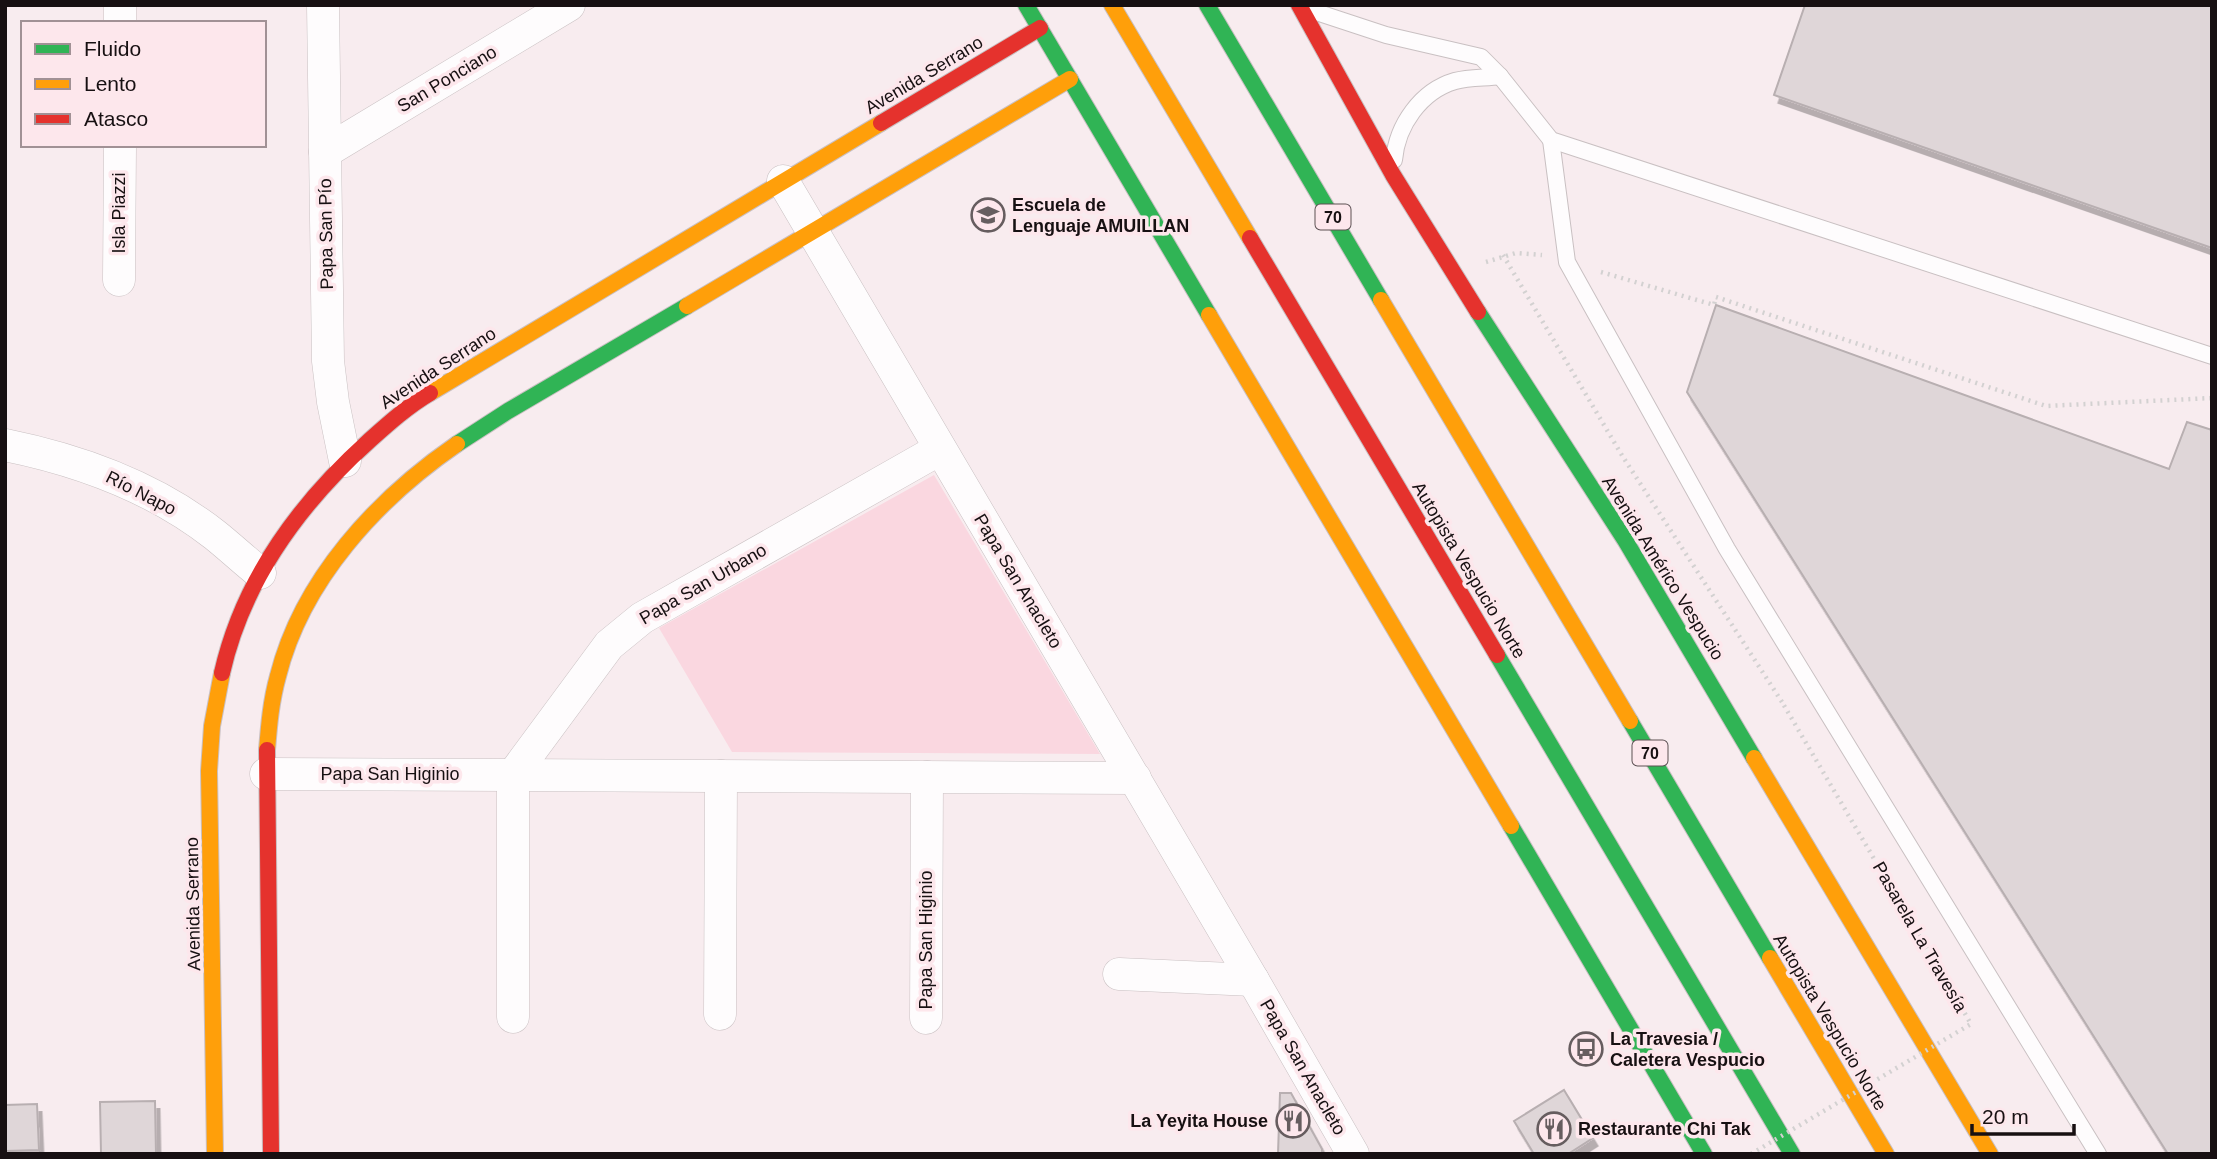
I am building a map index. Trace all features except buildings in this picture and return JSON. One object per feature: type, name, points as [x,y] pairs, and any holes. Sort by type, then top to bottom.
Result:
[{"type":"main road","points":[[1027,5],[1704,1154]]},
{"type":"main road","name":"Autopista Vespucio Norte","points":[[1112,5],[1792,1154]]},
{"type":"main road","name":"Autopista Vespucio Norte","points":[[1207,5],[1886,1154]]},
{"type":"main road","name":"Avenida Américo Vespucio","points":[[1299,6],[1393,175],[1453,275],[1625,540],[1990,1154]]},
{"type":"main road","name":"Avenida Serrano","points":[[215,1154],[211,741],[215,705],[222,670],[240,615],[260,573],[291,524],[313,495],[345,461],[382,427],[423,397],[1040,29]]},
{"type":"main road","points":[[271,1154],[266,774],[271,709],[290,640],[323,576],[367,521],[401,488],[469,437],[811,230],[1070,79]]},
{"type":"street","name":"Papa San Pío","points":[[323,5],[328,361],[345,461]]},
{"type":"street","name":"San Ponciano","points":[[325,152],[569,5]]},
{"type":"street","name":"Isla Piazzi","points":[[119,280],[120,147]]},
{"type":"street","name":"Papa San Anacleto","points":[[783,181],[1353,1154]]},
{"type":"street","name":"Río Napo","points":[[5,445],[64,459],[105,473],[144,492],[214,534],[260,573]]},
{"type":"street","name":"Papa San Urbano","points":[[513,775],[590,668],[622,633],[642,618],[940,449]]},
{"type":"street","name":"Papa San Higinio","points":[[266,774],[1135,778]]},
{"type":"street","points":[[513,775],[513,1017]]},
{"type":"street","points":[[720,1014],[721,776]]},
{"type":"street","name":"Papa San Higinio","points":[[926,1018],[927,777]]},
{"type":"street","name":"Papa San Anacleto","points":[[1119,974],[1253,980]]},
{"type":"lane","points":[[1299,6],[1387,35],[1481,57],[1500,76],[1551,140],[1566,262],[1727,549],[2098,1154]]},
{"type":"lane","points":[[1393,175],[1395,140],[1419,101],[1455,81],[1500,76]]},
{"type":"lane","points":[[1551,140],[2212,356]]},
{"type":"path","points":[[1453,275],[1503,255],[1540,255],[1714,305],[1716,297],[2046,406],[2212,398]]},
{"type":"path","name":"Pasarela La Travesía","points":[[1503,255],[1623,457],[1782,702],[1971,1024],[1751,1154]]},
{"type":"shaded area","points":[[934,475],[1100,754],[732,752],[659,628]]},
{"type":"traffic: fast","points":[[1026,5],[1209,315]]},
{"type":"traffic: fast","points":[[1207,5],[1381,300]]},
{"type":"traffic: fast","points":[[457,444],[687,306]]},
{"type":"traffic: fast","points":[[1478,312],[1625,540],[1754,758]]},
{"type":"traffic: fast","points":[[1497,655],[1792,1154]]},
{"type":"traffic: fast","points":[[1630,721],[1770,958]]},
{"type":"traffic: fast","points":[[1511,826],[1704,1154]]},
{"type":"traffic: slow","points":[[1112,5],[1250,238]]},
{"type":"traffic: slow","points":[[687,306],[1070,79]]},
{"type":"traffic: slow","points":[[430,393],[881,123]]},
{"type":"traffic: slow","points":[[1381,300],[1630,721]]},
{"type":"traffic: slow","points":[[1209,315],[1511,826]]},
{"type":"traffic: slow","points":[[267,750],[274,695],[289,641],[324,575],[372,516],[427,466],[457,444]]},
{"type":"traffic: slow","points":[[215,1154],[209,771],[212,726],[222,673]]},
{"type":"traffic: slow","points":[[1754,758],[1990,1154]]},
{"type":"traffic: slow","points":[[1770,958],[1886,1154]]},
{"type":"traffic: jam","points":[[1299,5],[1393,175],[1478,312]]},
{"type":"traffic: jam","points":[[881,123],[1040,28]]},
{"type":"traffic: jam","points":[[1250,238],[1497,655]]},
{"type":"traffic: jam","points":[[222,673],[244,606],[260,575],[298,516],[370,440],[406,409],[430,393]]},
{"type":"traffic: jam","points":[[267,750],[271,1154]]},
{"type":"place","name":"Escuela de Lenguaje AMUILLAN","points":[[988,215]]},
{"type":"place","name":"La Travesia / Caletera Vespucio","points":[[1586,1049]]},
{"type":"place","name":"La Yeyita House","points":[[1293,1121]]},
{"type":"place","name":"Restaurante Chi Tak","points":[[1554,1129]]}]
